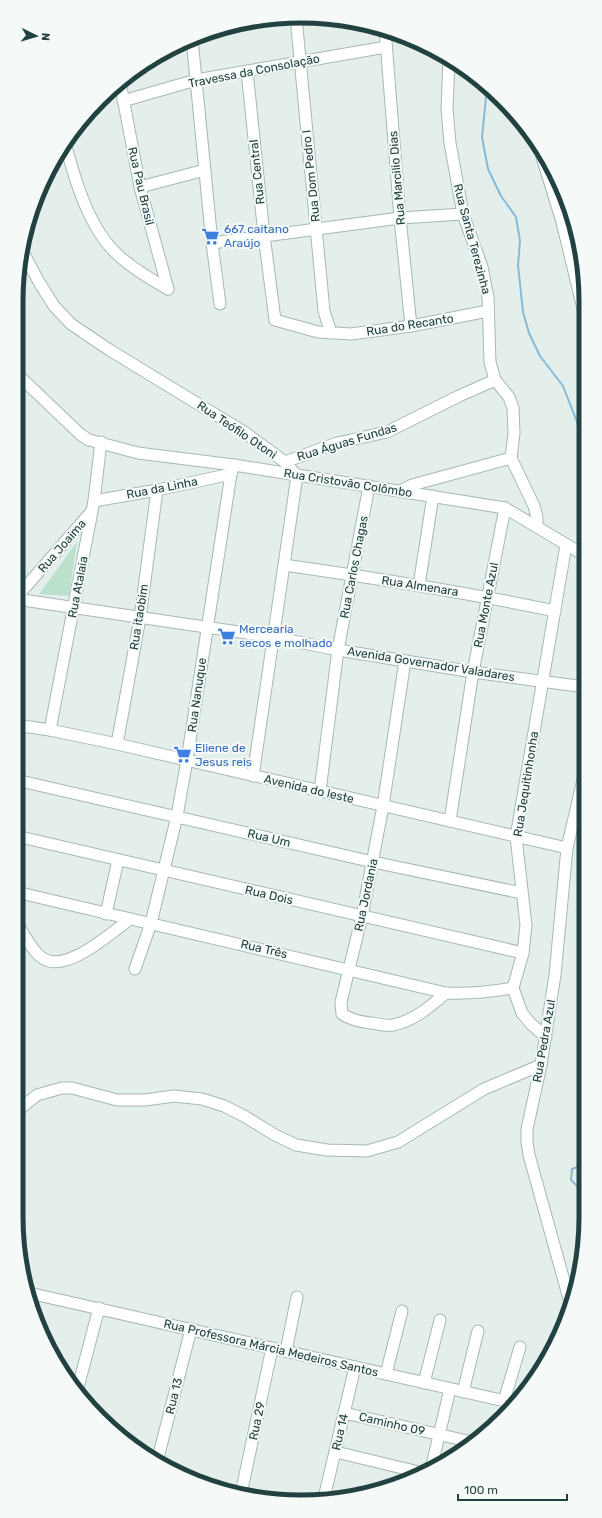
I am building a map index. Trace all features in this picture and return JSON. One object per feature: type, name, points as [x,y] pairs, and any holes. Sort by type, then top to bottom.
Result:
[{"type":"street","name":"Rua Dom Pedro I","points":[[297,23],[324,311],[331,333]]},
{"type":"street","name":"Rua Marcilio Dias","points":[[385,36],[400,218],[411,326]]},
{"type":"street","points":[[193,45],[212,243],[220,304]]},
{"type":"street","name":"Travessa da Consolação","points":[[123,102],[196,80],[386,47]]},
{"type":"street","name":"Rua Santa Terezinha","points":[[449,66],[447,109],[448,128],[455,177],[463,214],[482,267],[488,297],[490,362],[495,380],[509,397],[513,408],[514,433],[511,458]]},
{"type":"street","name":"Rua Central","points":[[247,71],[274,320]]},
{"type":"street","name":"Rua Pau Brasil","points":[[67,151],[81,197],[92,221],[105,240],[116,254],[136,270],[168,289],[140,187],[121,89]]},
{"type":"street","points":[[140,187],[206,170]]},
{"type":"street","points":[[546,170],[562,222],[578,290]]},
{"type":"street","points":[[212,243],[400,218],[463,214]]},
{"type":"street","name":"Rua Teófilo Otoni","points":[[26,258],[54,306],[71,324],[108,349],[244,432],[285,462],[297,476]]},
{"type":"street","name":"Rua do Recanto","points":[[274,320],[318,332],[351,334],[411,326],[488,311]]},
{"type":"street","name":"Rua Cristovão Colômbo","points":[[23,380],[81,435],[89,440],[138,453],[232,469],[369,486],[504,508],[579,552]]},
{"type":"street","name":"Rua Águas Fundas","points":[[285,462],[337,442],[387,432],[459,396],[495,380]]},
{"type":"street","name":"Rua Atalaia","points":[[50,730],[93,506],[101,442]]},
{"type":"street","points":[[400,491],[412,486],[511,458],[534,506],[537,517],[537,527]]},
{"type":"street","name":"Rua da Linha","points":[[93,506],[232,469]]},
{"type":"street","name":"Rua Nanuque","points":[[135,969],[151,923],[177,816],[232,469]]},
{"type":"street","points":[[253,776],[297,476]]},
{"type":"street","name":"Rua Carlos Chagas","points":[[320,791],[338,650],[369,486]]},
{"type":"street","name":"Rua itaobim","points":[[117,744],[140,618],[157,490]]},
{"type":"street","points":[[419,585],[433,496]]},
{"type":"street","name":"Rua Joaima","points":[[23,590],[93,506]]},
{"type":"street","name":"Rua Monte Azul","points":[[450,821],[473,672],[504,508]]},
{"type":"street","name":"Rua Jequitinhonha","points":[[513,988],[523,953],[526,925],[516,836],[566,545]]},
{"type":"street","name":"Rua Almenara","points":[[284,565],[419,585],[555,611]]},
{"type":"street","name":"Avenida Governador Valadares","points":[[23,599],[140,618],[207,626],[338,650],[473,672],[579,686]]},
{"type":"street","name":"Rua Jordania","points":[[405,661],[373,862],[340,1009],[342,1014],[358,1021],[386,1025],[404,1021],[426,1010],[446,993]]},
{"type":"street","name":"Avenida do leste","points":[[23,726],[117,744],[567,848]]},
{"type":"street","name":"Rua Um","points":[[23,782],[373,862],[522,893]]},
{"type":"street","name":"Rua Pedra Azul","points":[[568,1295],[527,1142],[527,1129],[546,1037],[555,975],[567,848],[579,797]]},
{"type":"street","name":"Rua Dois","points":[[23,838],[523,953]]},
{"type":"street","points":[[106,914],[118,860]]},
{"type":"street","name":"Rua Três","points":[[23,894],[350,969],[446,993],[466,994],[513,988]]},
{"type":"street","points":[[23,934],[34,952],[49,962],[54,962],[66,960],[83,953],[130,919]]},
{"type":"street","points":[[513,988],[522,1013],[531,1024],[546,1037]]},
{"type":"street","points":[[23,1106],[37,1095],[62,1088],[72,1088],[117,1100],[145,1100],[174,1096],[202,1099],[224,1106],[244,1116],[274,1135],[296,1145],[327,1150],[367,1151],[398,1142],[484,1089],[541,1065]]},
{"type":"street","name":"Rua Professora Márcia Medeiros Santos","points":[[33,1293],[508,1402]]},
{"type":"street","points":[[286,1351],[297,1297]]},
{"type":"street","points":[[79,1384],[99,1308]]},
{"type":"street","points":[[386,1374],[402,1311]]},
{"type":"street","points":[[424,1383],[440,1320]]},
{"type":"street","name":"Rua 13","points":[[159,1456],[191,1329]]},
{"type":"street","points":[[463,1392],[478,1331]]},
{"type":"street","name":"Rua 29","points":[[242,1489],[272,1348]]},
{"type":"street","points":[[509,1401],[520,1348]]},
{"type":"street","name":"Rua 14","points":[[329,1493],[344,1413],[356,1367]]},
{"type":"street","points":[[433,1462],[450,1389]]},
{"type":"street","name":"Caminho 09","points":[[344,1413],[466,1441]]},
{"type":"street","points":[[336,1452],[414,1471]]},
{"type":"green space","points":[[77,542],[69,596],[39,594]]},
{"type":"waterway","points":[[486,94],[482,137],[488,169],[501,196],[516,217],[520,241],[518,265],[523,312],[529,333],[540,356],[563,386],[579,430]]},
{"type":"waterway","points":[[579,1166],[572,1169],[571,1180],[579,1188]]},
{"type":"place","name":"667 caitano Araújo","points":[[211,236]]},
{"type":"place","name":"Mercearia secos e molhado","points":[[226,636]]},
{"type":"place","name":"Eliene de Jesus reis","points":[[182,755]]}]
